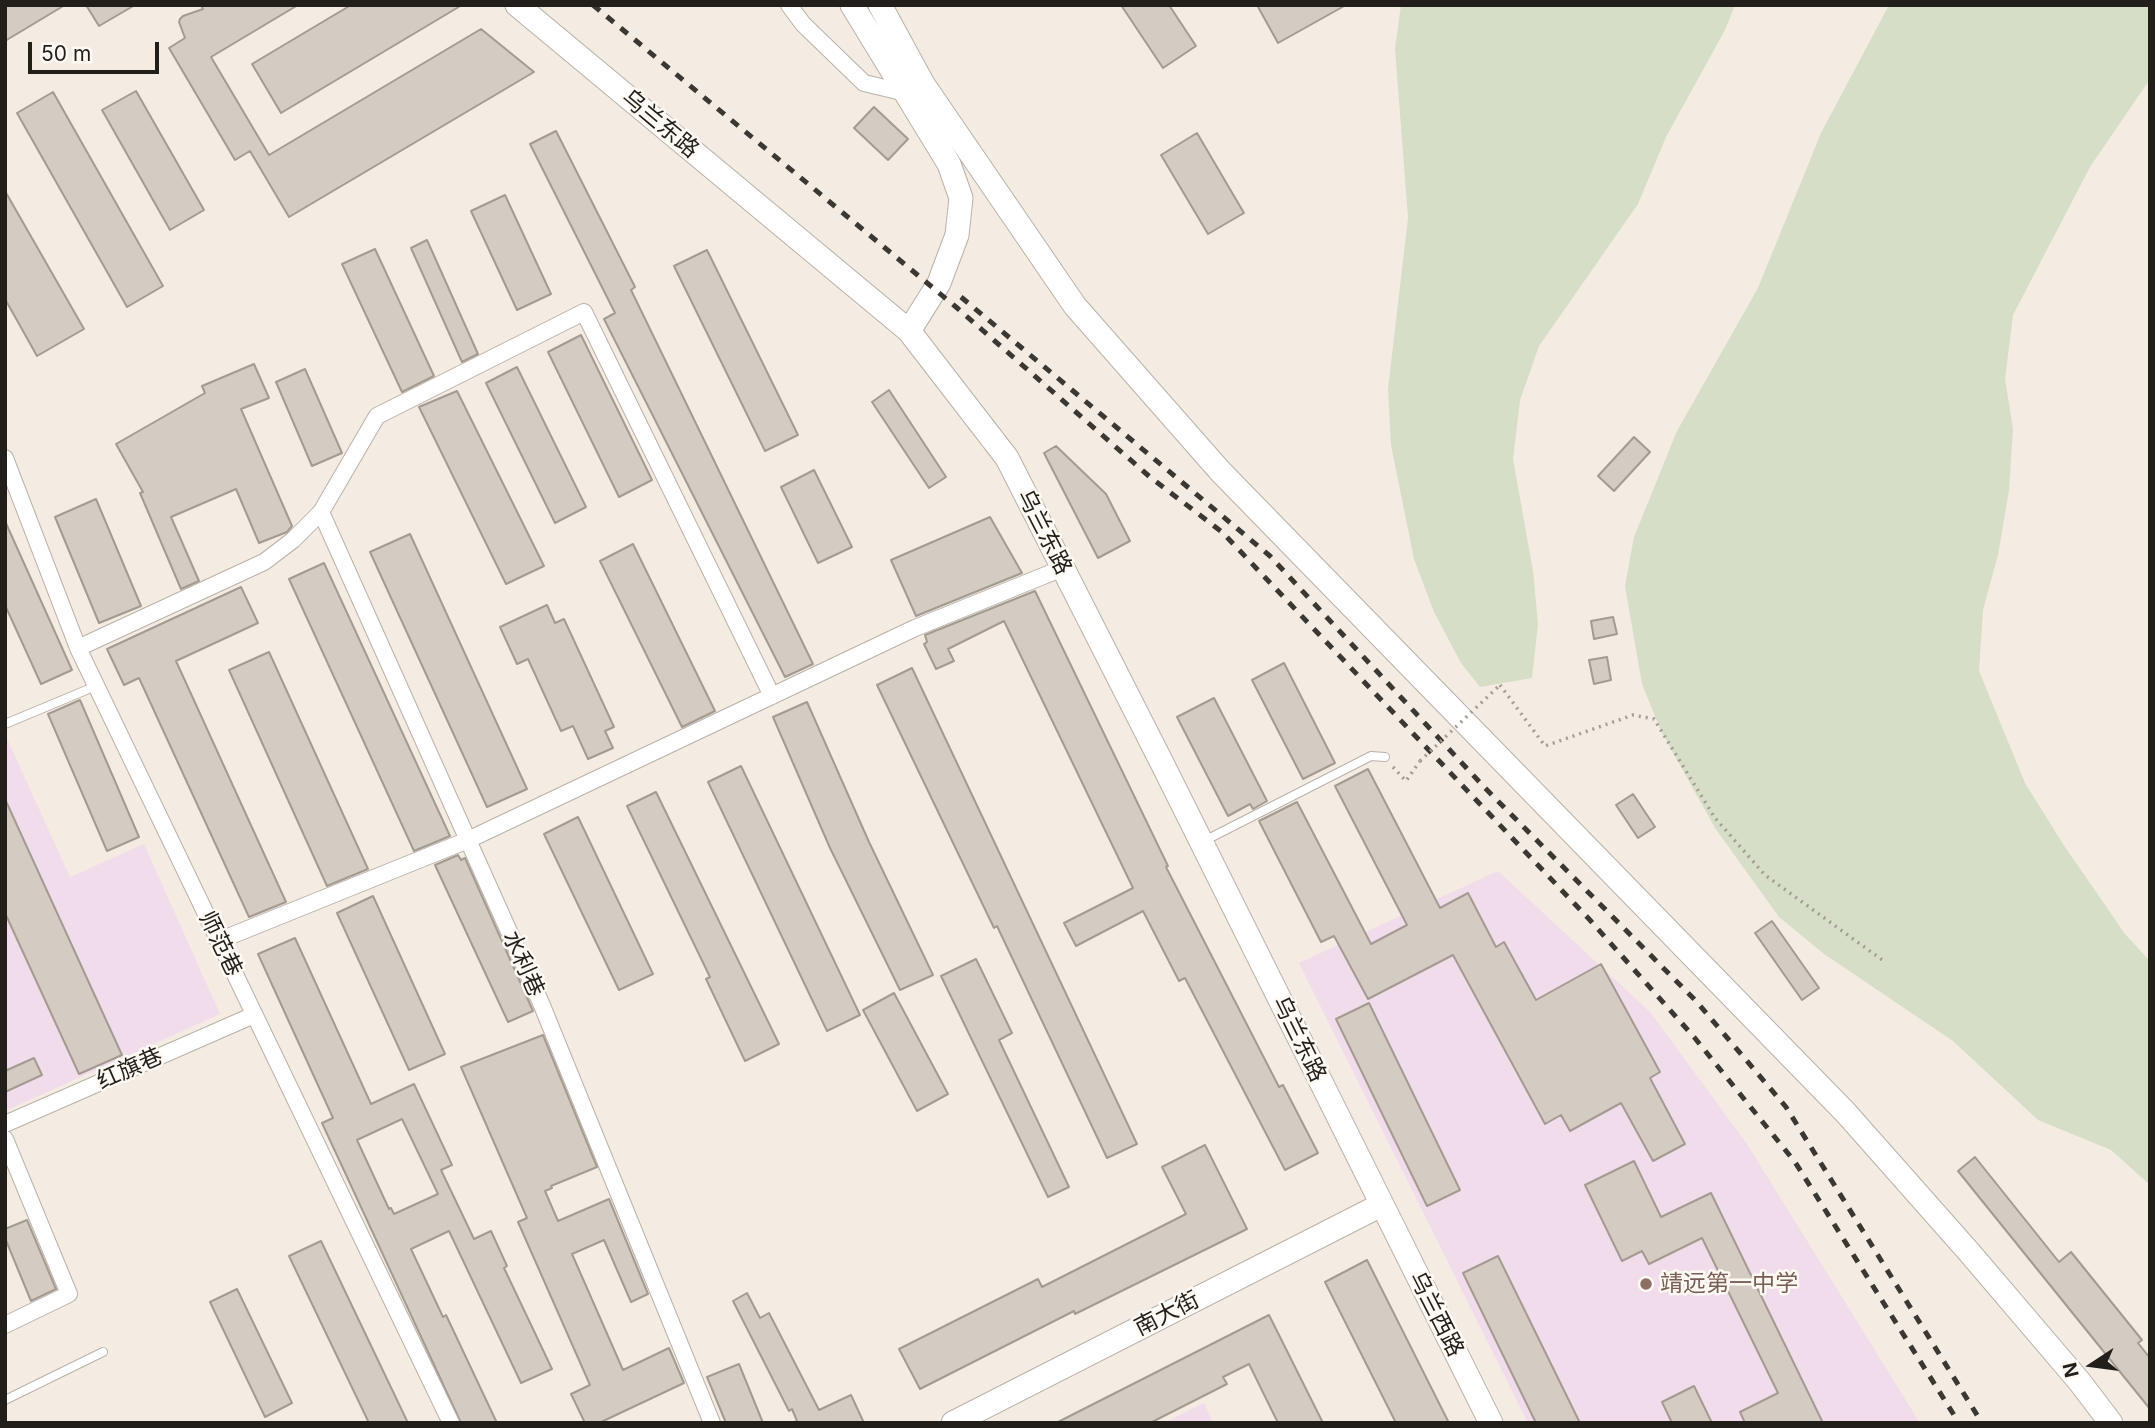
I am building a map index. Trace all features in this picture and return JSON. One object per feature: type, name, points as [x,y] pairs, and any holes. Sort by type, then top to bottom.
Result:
[{"type":"main road","name":"乌兰东路","points":[[517,5],[909,331],[1007,458],[1381,1205]]},
{"type":"main road","points":[[852,5],[949,164],[961,198],[957,235],[939,283],[909,331]]},
{"type":"main road","points":[[880,5],[923,84],[1075,306],[1220,471],[1846,1113],[1994,1281],[2111,1423]]},
{"type":"main road","name":"南大街","points":[[953,1423],[1381,1205]]},
{"type":"main road","name":"乌兰西路","points":[[1381,1205],[1491,1423]]},
{"type":"street","points":[[789,5],[803,24],[864,83],[906,93]]},
{"type":"street","points":[[78,648],[264,562],[293,540],[321,512],[377,416],[584,312],[772,696]]},
{"type":"street","name":"师范巷","points":[[5,458],[78,648],[451,1423]]},
{"type":"street","name":"水利巷","points":[[321,512],[541,1003],[712,1423]]},
{"type":"street","points":[[218,941],[468,840],[915,628],[1063,568]]},
{"type":"street","name":"红旗巷","points":[[5,1124],[254,1015]]},
{"type":"street","points":[[5,1139],[69,1294],[5,1325]]},
{"type":"lane","points":[[5,724],[96,686]]},
{"type":"lane","points":[[1201,842],[1371,756],[1385,757]]},
{"type":"lane","points":[[5,1400],[103,1352]]},
{"type":"path","points":[[1385,757],[1406,780],[1420,761],[1500,685],[1545,746],[1633,715],[1654,719],[1715,818],[1765,875],[1885,962]]},
{"type":"shaded area","points":[[5,734],[70,877],[144,844],[220,1014],[5,1111]]},
{"type":"shaded area","name":"靖远第一中学","points":[[1498,871],[1650,1012],[1747,1144],[1920,1423],[1528,1423],[1299,963]]},
{"type":"shaded area","points":[[1204,1403],[1213,1423],[1164,1423]]},
{"type":"green space","points":[[1401,5],[1735,5],[1725,30],[1666,137],[1638,204],[1539,346],[1520,400],[1513,459],[1533,571],[1538,624],[1532,678],[1480,687],[1461,663],[1434,612],[1414,559],[1391,445],[1388,389],[1408,218],[1395,49]]},
{"type":"green space","points":[[1889,5],[2150,5],[2150,79],[2090,167],[2013,315],[2005,379],[2013,429],[2009,490],[1998,555],[1983,610],[1979,671],[2025,783],[2125,934],[2150,961],[2150,1185],[2111,1150],[2038,1120],[1953,1041],[1824,954],[1779,917],[1715,828],[1661,731],[1642,684],[1625,586],[1634,537],[1677,431],[1758,288],[1821,133]]},
{"type":"building","points":[[5,5],[65,5],[5,41]]},
{"type":"building","points":[[86,5],[135,5],[99,26]]},
{"type":"building","points":[[201,5],[298,5],[211,57],[269,155],[481,29],[534,72],[289,217],[250,151],[235,160],[169,48],[185,38],[180,19],[203,9]]},
{"type":"building","points":[[351,5],[462,5],[281,113],[252,64]]},
{"type":"building","points":[[1121,5],[1169,5],[1196,46],[1163,68]]},
{"type":"building","points":[[1257,5],[1346,5],[1278,43]]},
{"type":"building","points":[[136,91],[204,210],[170,230],[102,110]]},
{"type":"building","points":[[53,92],[163,286],[127,307],[17,113]]},
{"type":"building","points":[[874,107],[908,139],[888,160],[854,128]]},
{"type":"building","points":[[556,131],[635,287],[631,290],[813,664],[785,677],[604,319],[615,313],[530,144]]},
{"type":"building","points":[[1197,133],[1244,213],[1208,234],[1161,155]]},
{"type":"building","points":[[5,191],[84,329],[37,356],[5,299]]},
{"type":"building","points":[[505,195],[551,294],[517,310],[471,211]]},
{"type":"building","points":[[427,240],[478,354],[462,362],[411,248]]},
{"type":"building","points":[[375,249],[434,376],[402,392],[342,264]]},
{"type":"building","points":[[707,250],[798,435],[765,451],[674,266]]},
{"type":"building","points":[[581,335],[652,480],[619,497],[548,352]]},
{"type":"building","points":[[254,364],[269,398],[241,409],[292,526],[287,532],[259,543],[236,489],[171,517],[199,581],[181,589],[140,493],[143,492],[116,444],[205,393],[202,386]]},
{"type":"building","points":[[517,367],[586,507],[555,523],[486,383]]},
{"type":"building","points":[[305,369],[342,453],[312,466],[276,382]]},
{"type":"building","points":[[889,390],[946,477],[929,488],[872,402]]},
{"type":"building","points":[[457,391],[544,566],[506,584],[419,407]]},
{"type":"building","points":[[1634,437],[1650,452],[1614,491],[1598,476]]},
{"type":"building","points":[[1056,446],[1106,494],[1130,541],[1098,558],[1044,453]]},
{"type":"building","points":[[814,470],[852,547],[818,563],[781,487]]},
{"type":"building","points":[[96,499],[141,606],[99,623],[55,517]]},
{"type":"building","points":[[990,517],[1022,573],[916,616],[891,560]]},
{"type":"building","points":[[5,521],[72,670],[41,684],[5,605]]},
{"type":"building","points":[[410,534],[527,789],[487,807],[370,552]]},
{"type":"building","points":[[633,544],[715,711],[682,727],[600,561]]},
{"type":"building","points":[[324,563],[450,836],[414,851],[289,579]]},
{"type":"building","points":[[241,587],[258,623],[176,661],[286,902],[249,917],[139,678],[124,685],[107,649]]},
{"type":"building","points":[[1035,591],[1168,866],[1166,867],[1279,1087],[1283,1085],[1318,1153],[1285,1170],[1185,978],[1179,981],[1143,911],[1076,946],[1064,923],[1133,888],[1004,621],[948,649],[954,661],[936,669],[924,644],[927,642],[925,635]]},
{"type":"building","points":[[547,605],[555,623],[564,619],[614,727],[605,731],[613,748],[588,759],[573,726],[561,731],[528,659],[517,664],[500,627]]},
{"type":"building","points":[[1613,617],[1617,634],[1594,639],[1591,621]]},
{"type":"building","points":[[269,652],[368,869],[327,886],[229,670]]},
{"type":"building","points":[[1607,657],[1611,680],[1594,684],[1589,660]]},
{"type":"building","points":[[1284,663],[1335,763],[1303,779],[1252,680]]},
{"type":"building","points":[[912,668],[1137,1144],[1107,1158],[997,926],[994,928],[877,685]]},
{"type":"building","points":[[1214,698],[1267,801],[1253,809],[1250,804],[1228,816],[1177,717]]},
{"type":"building","points":[[80,700],[139,837],[107,851],[48,714]]},
{"type":"building","points":[[807,702],[869,842],[933,975],[900,990],[830,848],[773,717]]},
{"type":"building","points":[[741,766],[860,1015],[827,1031],[708,782]]},
{"type":"building","points":[[1368,769],[1440,908],[1468,893],[1496,947],[1504,942],[1536,1000],[1601,964],[1660,1072],[1650,1078],[1685,1144],[1653,1161],[1621,1103],[1570,1131],[1561,1115],[1545,1124],[1453,955],[1368,999],[1334,936],[1321,942],[1259,821],[1297,802],[1371,944],[1407,925],[1335,786]]},
{"type":"building","points":[[656,792],[779,1044],[745,1061],[706,979],[710,977],[627,806]]},
{"type":"building","points":[[1633,794],[1655,827],[1638,838],[1616,805]]},
{"type":"building","points":[[5,799],[122,1055],[79,1074],[5,913]]},
{"type":"building","points":[[578,817],[653,974],[619,990],[544,834]]},
{"type":"building","points":[[458,855],[461,860],[465,858],[533,1011],[508,1022],[435,865]]},
{"type":"building","points":[[373,896],[445,1054],[409,1070],[337,913]]},
{"type":"building","points":[[1772,921],[1819,988],[1802,1000],[1755,933]]},
{"type":"building","points":[[295,938],[371,1104],[414,1084],[452,1165],[441,1170],[474,1239],[491,1231],[507,1266],[504,1268],[552,1369],[521,1383],[449,1231],[411,1249],[443,1317],[446,1315],[497,1423],[461,1423],[322,1123],[333,1118],[258,954]],"holes":[[[402,1119],[438,1194],[394,1214],[391,1208],[389,1209],[357,1140]]]},
{"type":"building","points":[[976,959],[1012,1033],[999,1040],[1069,1187],[1048,1197],[941,976]]},
{"type":"building","points":[[894,993],[948,1094],[917,1111],[863,1010]]},
{"type":"building","points":[[1369,1003],[1460,1190],[1427,1206],[1336,1019]]},
{"type":"building","points":[[543,1035],[597,1167],[545,1191],[558,1221],[609,1199],[648,1294],[631,1302],[604,1240],[572,1254],[623,1370],[669,1348],[684,1383],[599,1423],[585,1423],[571,1394],[590,1385],[518,1222],[527,1218],[461,1067]]},
{"type":"building","points":[[34,1058],[42,1075],[5,1092],[5,1071]]},
{"type":"building","points":[[1205,1145],[1247,1229],[1075,1314],[1074,1311],[920,1389],[899,1349],[1038,1279],[1042,1287],[1186,1214],[1162,1167]]},
{"type":"building","points":[[1975,1157],[2059,1262],[2071,1252],[2142,1340],[2138,1343],[2150,1358],[2150,1409],[1958,1171]]},
{"type":"building","points":[[1634,1161],[1661,1217],[1711,1193],[1823,1423],[1745,1423],[1740,1412],[1778,1393],[1702,1238],[1649,1264],[1642,1251],[1622,1261],[1585,1185]]},
{"type":"building","points":[[27,1220],[56,1289],[31,1301],[5,1238],[5,1229]]},
{"type":"building","points":[[321,1241],[408,1423],[369,1423],[289,1256]]},
{"type":"building","points":[[1498,1256],[1580,1423],[1536,1423],[1463,1273]]},
{"type":"building","points":[[1367,1260],[1449,1423],[1396,1423],[1325,1282]]},
{"type":"building","points":[[237,1289],[292,1403],[265,1417],[210,1302]]},
{"type":"building","points":[[747,1293],[760,1318],[769,1313],[819,1410],[851,1395],[864,1423],[792,1423],[797,1421],[792,1409],[789,1411],[733,1301]]},
{"type":"building","points":[[1269,1315],[1323,1423],[1278,1423],[1249,1364],[1223,1377],[1227,1384],[1150,1423],[1056,1423]]},
{"type":"building","points":[[739,1364],[763,1423],[726,1423],[707,1377]]},
{"type":"building","points":[[1694,1386],[1712,1423],[1672,1423],[1662,1402]]},
{"type":"railway","points":[[593,5],[956,307],[1150,477],[1222,532],[1589,919],[1694,1037],[1795,1162],[1959,1423]]},
{"type":"railway","points":[[961,297],[1270,556],[1485,788],[1696,1001],[1786,1107],[1982,1423]]},
{"type":"place","name":"靖远第一中学","points":[[1646,1284]]}]
